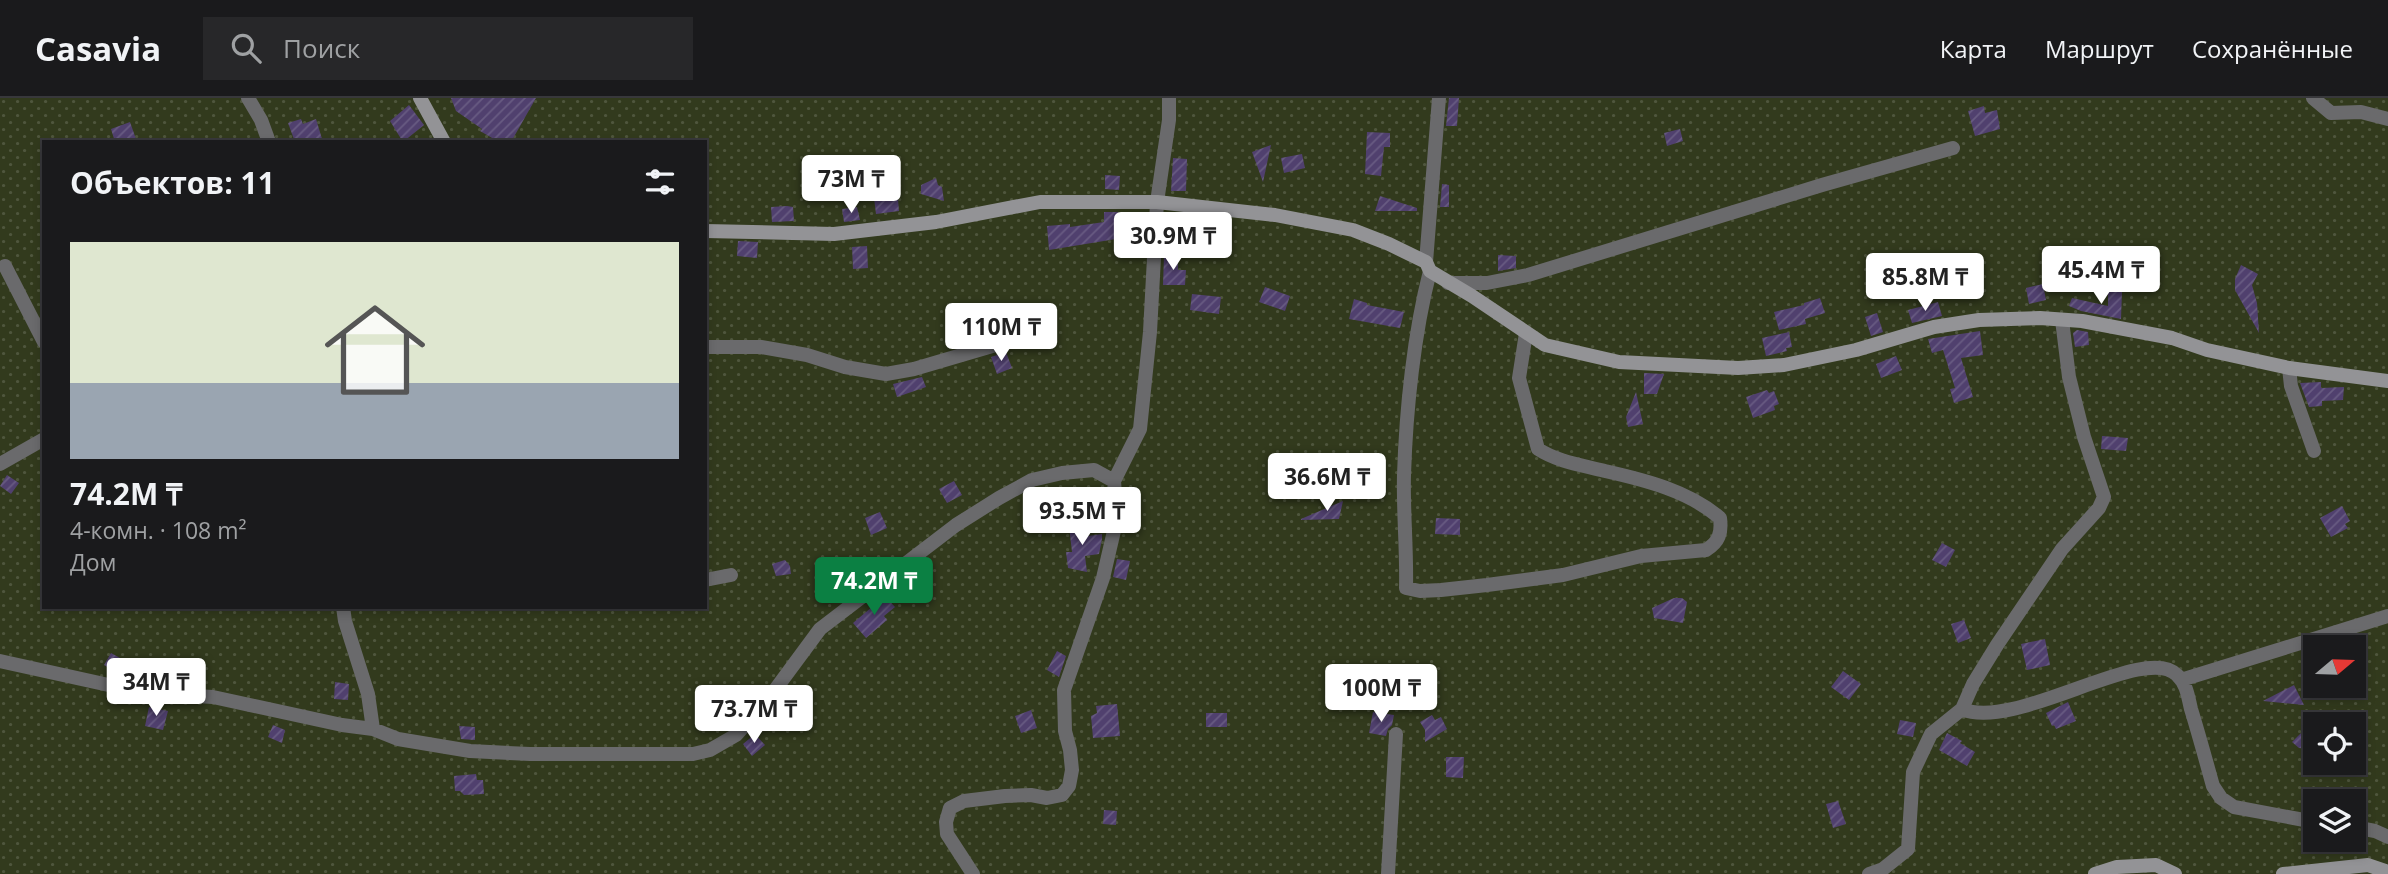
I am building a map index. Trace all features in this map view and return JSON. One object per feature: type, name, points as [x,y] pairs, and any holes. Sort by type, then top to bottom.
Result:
[{"type":"street","points":[[248,98],[261,120],[268,140]]},
{"type":"street","points":[[420,98],[443,140]]},
{"type":"street","points":[[972,874],[947,834],[946,822],[950,808],[964,801],[1005,796],[1031,795],[1047,798],[1062,795],[1069,786],[1072,770],[1065,731],[1064,690],[1103,578],[1117,518],[1114,481],[1140,429],[1150,332],[1157,202],[1169,120],[1169,98]]},
{"type":"street","points":[[1439,98],[1428,267],[1407,431],[1403,525],[1406,588],[1420,591],[1441,590],[1563,575],[1641,556],[1706,550],[1715,544],[1722,531],[1720,518],[1700,503],[1680,493],[1631,477],[1561,460],[1538,449],[1519,378],[1526,333]]},
{"type":"street","points":[[2313,98],[2331,113],[2361,112],[2388,119]]},
{"type":"street","points":[[1448,283],[1487,283],[1528,275],[1953,148]]},
{"type":"street","points":[[707,231],[834,234],[936,222],[1040,202],[1157,202],[1275,215],[1353,230],[1389,244],[1428,267],[1448,283],[1545,345],[1619,362],[1738,368],[1784,365],[1856,350],[1934,327],[1979,320],[2040,318],[2082,321],[2172,338],[2207,350],[2289,368],[2388,381]]},
{"type":"street","points":[[5,266],[42,338]]},
{"type":"street","points":[[1870,874],[1883,869],[1908,849],[1913,772],[1931,734],[1962,709],[1979,674],[2062,549],[2099,508],[2104,497],[2084,437],[2069,377],[2062,320]]},
{"type":"street","points":[[707,347],[761,347],[887,374],[914,369],[1016,339]]},
{"type":"street","points":[[2289,368],[2291,386],[2314,450]]},
{"type":"street","points":[[0,464],[42,440]]},
{"type":"street","points":[[0,661],[145,693],[213,697],[342,725],[373,729],[398,739],[470,751],[530,754],[693,754],[710,750],[736,735],[766,702],[820,629],[956,525],[1032,480],[1094,470],[1114,481]]},
{"type":"street","points":[[707,580],[731,575]]},
{"type":"street","points":[[343,609],[368,694],[373,729]]},
{"type":"street","points":[[2181,680],[2388,616]]},
{"type":"street","points":[[1962,709],[1974,715],[2017,708],[2118,674],[2165,667],[2176,673],[2188,691],[2213,786],[2221,798],[2234,807],[2303,820]]},
{"type":"street","points":[[1388,874],[1396,734]]},
{"type":"street","points":[[2366,829],[2388,837]]},
{"type":"street","points":[[2095,874],[2117,867],[2156,865],[2175,874]]},
{"type":"street","points":[[2283,874],[2368,865],[2388,872]]},
{"type":"green space","points":[[0,98],[2388,98],[2388,874],[0,874]]},
{"type":"building","points":[[451,98],[536,98],[512,140],[496,140],[456,111]]},
{"type":"building","points":[[1449,98],[1459,98],[1457,126],[1446,126]]},
{"type":"building","points":[[409,105],[424,125],[402,140],[390,121]]},
{"type":"building","points":[[1984,106],[1985,113],[1997,110],[2000,129],[1975,136],[1968,111]]},
{"type":"building","points":[[301,119],[303,124],[316,119],[322,140],[294,140],[288,123]]},
{"type":"building","points":[[130,122],[136,139],[114,140],[111,129]]},
{"type":"building","points":[[1680,129],[1683,141],[1667,146],[1664,133]]},
{"type":"building","points":[[1367,132],[1390,133],[1390,147],[1384,147],[1381,176],[1365,174]]},
{"type":"building","points":[[1271,145],[1263,182],[1252,152]]},
{"type":"building","points":[[1302,154],[1305,168],[1284,173],[1281,158]]},
{"type":"building","points":[[1173,158],[1187,159],[1186,191],[1171,191]]},
{"type":"building","points":[[1105,175],[1120,176],[1119,190],[1105,189]]},
{"type":"building","points":[[936,178],[938,185],[942,187],[944,201],[921,194],[921,185]]},
{"type":"building","points":[[1442,184],[1449,185],[1449,207],[1440,207]]},
{"type":"building","points":[[897,187],[899,211],[876,214],[873,190]]},
{"type":"building","points":[[1380,196],[1417,208],[1417,211],[1375,211]]},
{"type":"building","points":[[771,207],[793,207],[794,221],[772,222]]},
{"type":"building","points":[[857,207],[860,220],[844,222],[842,209]]},
{"type":"building","points":[[1104,212],[1118,212],[1118,215],[1138,214],[1140,231],[1115,233],[1116,239],[1049,250],[1047,226],[1070,224],[1070,227],[1104,222]]},
{"type":"building","points":[[1176,217],[1204,222],[1202,238],[1174,233]]},
{"type":"building","points":[[738,241],[758,242],[757,258],[737,256]]},
{"type":"building","points":[[867,246],[868,268],[853,269],[852,247]]},
{"type":"building","points":[[1498,255],[1516,256],[1516,268],[1498,271]]},
{"type":"building","points":[[1164,256],[1178,256],[1178,270],[1186,270],[1185,285],[1163,285]]},
{"type":"building","points":[[2241,265],[2258,274],[2252,285],[2257,303],[2259,333],[2235,290],[2235,279]]},
{"type":"building","points":[[2043,284],[2046,300],[2029,304],[2026,288]]},
{"type":"building","points":[[1265,287],[1290,296],[1285,311],[1259,302]]},
{"type":"building","points":[[2108,292],[2122,292],[2121,319],[2069,306],[2072,298],[2108,306]]},
{"type":"building","points":[[1192,294],[1221,297],[1219,314],[1190,310]]},
{"type":"building","points":[[1820,298],[1825,313],[1805,319],[1806,324],[1779,330],[1774,312]]},
{"type":"building","points":[[1354,299],[1367,305],[1404,312],[1400,328],[1349,319]]},
{"type":"building","points":[[1938,302],[1942,316],[1912,323],[1908,310]]},
{"type":"building","points":[[1877,313],[1883,332],[1871,336],[1865,317]]},
{"type":"building","points":[[2077,330],[2088,332],[2089,345],[2075,347],[2073,333]]},
{"type":"building","points":[[1980,331],[1983,355],[1961,358],[1973,397],[1954,403],[1950,389],[1955,388],[1943,350],[1932,353],[1928,339]]},
{"type":"building","points":[[1789,332],[1792,347],[1786,348],[1787,351],[1766,356],[1762,338]]},
{"type":"building","points":[[1006,352],[1012,368],[997,374],[991,357]]},
{"type":"building","points":[[1896,356],[1902,370],[1881,378],[1876,364]]},
{"type":"building","points":[[1644,373],[1664,374],[1657,394],[1644,394]]},
{"type":"building","points":[[922,377],[926,387],[897,397],[893,384]]},
{"type":"building","points":[[2321,382],[2321,388],[2344,387],[2343,400],[2322,401],[2322,406],[2309,407],[2300,383]]},
{"type":"building","points":[[1767,390],[1769,393],[1774,391],[1779,404],[1774,406],[1775,410],[1753,418],[1746,397]]},
{"type":"building","points":[[1636,392],[1643,424],[1628,427],[1626,417]]},
{"type":"building","points":[[2102,436],[2128,438],[2126,451],[2101,449]]},
{"type":"building","points":[[7,475],[19,483],[11,494],[0,486]]},
{"type":"building","points":[[954,481],[962,495],[947,503],[939,489]]},
{"type":"building","points":[[1343,501],[1339,519],[1301,520],[1301,519]]},
{"type":"building","points":[[2342,506],[2350,521],[2345,524],[2348,528],[2331,537],[2320,518]]},
{"type":"building","points":[[880,512],[887,528],[871,535],[865,518]]},
{"type":"building","points":[[1436,518],[1460,519],[1460,535],[1435,534]]},
{"type":"building","points":[[1087,524],[1088,536],[1102,534],[1102,539],[1099,554],[1085,556],[1087,572],[1068,568],[1066,552],[1072,552],[1069,526]]},
{"type":"building","points":[[1942,543],[1955,550],[1946,567],[1932,560]]},
{"type":"building","points":[[1117,559],[1130,561],[1126,580],[1113,577]]},
{"type":"building","points":[[785,560],[790,566],[791,574],[776,576],[772,564]]},
{"type":"building","points":[[885,596],[895,607],[884,616],[887,620],[866,638],[853,623]]},
{"type":"building","points":[[1674,598],[1682,598],[1687,602],[1683,623],[1654,618],[1652,608]]},
{"type":"building","points":[[1964,620],[1971,638],[1958,643],[1951,624]]},
{"type":"building","points":[[2045,639],[2050,665],[2027,670],[2021,644]]},
{"type":"building","points":[[1057,651],[1066,656],[1059,677],[1047,670]]},
{"type":"building","points":[[111,653],[131,664],[124,677],[104,665]]},
{"type":"building","points":[[1843,671],[1861,684],[1849,700],[1831,687]]},
{"type":"building","points":[[335,682],[349,684],[348,700],[334,699]]},
{"type":"building","points":[[2294,685],[2304,705],[2263,701]]},
{"type":"building","points":[[2068,702],[2076,721],[2056,729],[2046,713]]},
{"type":"building","points":[[1117,704],[1120,736],[1093,738],[1091,716],[1097,713],[1096,706]]},
{"type":"building","points":[[149,707],[168,711],[163,730],[145,726]]},
{"type":"building","points":[[1031,710],[1037,728],[1021,733],[1015,716]]},
{"type":"building","points":[[1373,712],[1394,715],[1386,736],[1369,733]]},
{"type":"building","points":[[1206,713],[1227,713],[1227,727],[1206,727]]},
{"type":"building","points":[[1432,715],[1435,720],[1441,717],[1447,729],[1425,742],[1425,730],[1420,722]]},
{"type":"building","points":[[1900,720],[1916,723],[1913,737],[1897,734]]},
{"type":"building","points":[[273,725],[285,730],[282,743],[268,737]]},
{"type":"building","points":[[459,726],[475,727],[475,740],[461,739]]},
{"type":"building","points":[[2303,731],[2303,748],[2292,742]]},
{"type":"building","points":[[1947,733],[1975,752],[1967,766],[1939,750]]},
{"type":"building","points":[[755,734],[765,745],[752,756],[743,744]]},
{"type":"building","points":[[1446,757],[1464,757],[1463,778],[1446,777]]},
{"type":"building","points":[[476,774],[477,780],[483,780],[484,794],[464,795],[455,791],[454,776]]},
{"type":"building","points":[[1838,801],[1846,824],[1833,828],[1826,804]]},
{"type":"building","points":[[1104,810],[1117,811],[1116,825],[1103,824]]}]
